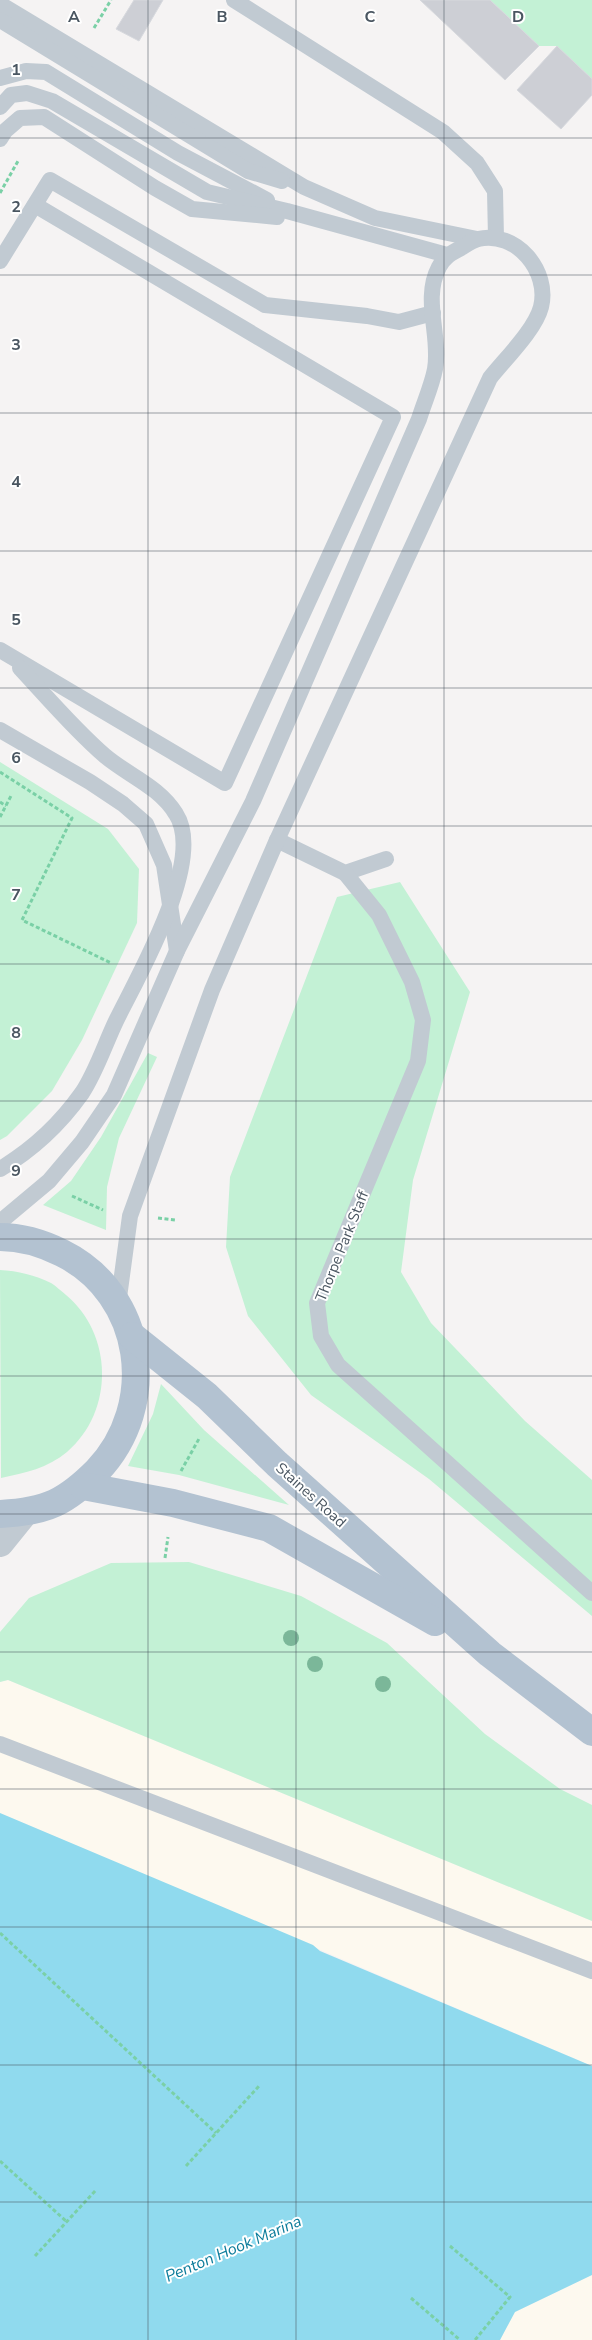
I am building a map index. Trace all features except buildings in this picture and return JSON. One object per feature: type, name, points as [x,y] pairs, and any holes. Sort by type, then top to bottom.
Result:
[{"type":"main road","points":[[0,1238],[14,1238],[46,1245],[74,1259],[99,1280],[118,1305],[132,1336],[137,1378],[130,1419],[112,1456],[82,1486],[56,1503],[13,1513]]},
{"type":"main road","name":"Staines Road","points":[[132,1336],[208,1396],[277,1464],[490,1654],[592,1732]]},
{"type":"main road","name":"Staines Road","points":[[82,1486],[173,1503],[269,1528],[380,1589],[490,1654]]},
{"type":"street","points":[[0,1543],[13,1513]]},
{"type":"lane","points":[[234,0],[443,132],[477,163],[495,191],[496,238]]},
{"type":"lane","points":[[0,4],[304,187],[375,218],[477,239],[496,238],[513,244],[528,256],[538,271],[542,289],[541,308],[533,324],[490,378],[277,840],[212,990],[130,1216],[118,1305]]},
{"type":"lane","points":[[0,20],[248,171],[304,187]]},
{"type":"lane","points":[[0,78],[26,71],[46,72],[178,153],[288,211]]},
{"type":"lane","points":[[0,106],[10,95],[27,93],[52,101],[207,192],[288,211],[447,255]]},
{"type":"lane","points":[[0,139],[4,131],[20,118],[44,117],[155,188],[192,209],[329,222]]},
{"type":"lane","points":[[0,261],[50,180],[265,305],[367,316],[399,322],[433,313]]},
{"type":"lane","points":[[2,652],[225,783],[392,417],[35,205]]},
{"type":"lane","points":[[0,1222],[49,1181],[82,1142],[114,1095],[177,951],[253,802],[419,419],[436,368],[433,282],[447,255],[477,239]]},
{"type":"lane","points":[[0,1170],[23,1155],[57,1123],[83,1092],[171,907],[180,873],[185,839],[177,815],[158,792],[104,755],[2,652]]},
{"type":"lane","points":[[0,730],[90,782],[123,804],[146,824],[164,865],[177,951]]},
{"type":"lane","points":[[277,840],[345,873],[386,859]]},
{"type":"lane","name":"Thorpe Park Staff","points":[[345,873],[380,915],[412,982],[423,1020],[418,1061],[318,1303],[321,1336],[338,1365],[592,1593]]},
{"type":"lane","points":[[0,1744],[592,1971]]},
{"type":"path","points":[[89,35],[111,0]]},
{"type":"path","points":[[0,772],[72,818],[22,920],[111,963]]},
{"type":"path","points":[[0,817],[12,794]]},
{"type":"path","points":[[0,802],[6,806]]},
{"type":"path","points":[[68,1194],[106,1212]]},
{"type":"path","points":[[158,1218],[176,1220]]},
{"type":"path","points":[[179,1475],[204,1430]]},
{"type":"path","points":[[165,1558],[169,1532]]},
{"type":"path","points":[[0,1933],[216,2133]]},
{"type":"path","points":[[186,2166],[259,2086]]},
{"type":"path","points":[[0,2161],[67,2222]]},
{"type":"path","points":[[35,2256],[96,2190]]},
{"type":"path","points":[[450,2246],[510,2297],[475,2340]]},
{"type":"path","points":[[411,2298],[460,2340]]},
{"type":"shaded area","points":[[8,1680],[592,1921],[592,2066],[0,1813],[0,1682]]},
{"type":"shaded area","points":[[592,2275],[592,2340],[500,2340],[515,2312]]},
{"type":"green space","points":[[490,0],[592,0],[592,79],[557,46],[539,46]]},
{"type":"green space","points":[[0,762],[108,829],[139,869],[137,923],[82,1040],[52,1091],[7,1136],[0,1140]]},
{"type":"green space","points":[[400,882],[470,992],[413,1180],[401,1272],[431,1323],[525,1421],[592,1480],[592,1616],[429,1479],[311,1395],[248,1316],[226,1247],[230,1177],[337,897]]},
{"type":"green space","points":[[148,1053],[157,1057],[119,1138],[107,1187],[106,1230],[43,1205],[71,1181],[101,1137]]},
{"type":"green space","points":[[0,1270],[20,1272],[51,1283],[82,1311],[93,1330],[100,1351],[102,1373],[100,1395],[94,1416],[83,1435],[67,1452],[44,1466],[1,1478]]},
{"type":"green space","points":[[161,1384],[204,1430],[289,1505],[179,1475],[128,1466],[153,1414]]},
{"type":"green space","points":[[189,1562],[301,1596],[387,1643],[485,1734],[560,1789],[592,1805],[592,1921],[8,1680],[0,1682],[0,1632],[29,1598],[111,1563]]},
{"type":"water","name":"Penton Hook Marina","points":[[0,1813],[313,1945],[320,1951],[592,2066],[592,2275],[515,2312],[500,2340],[0,2340]]}]
